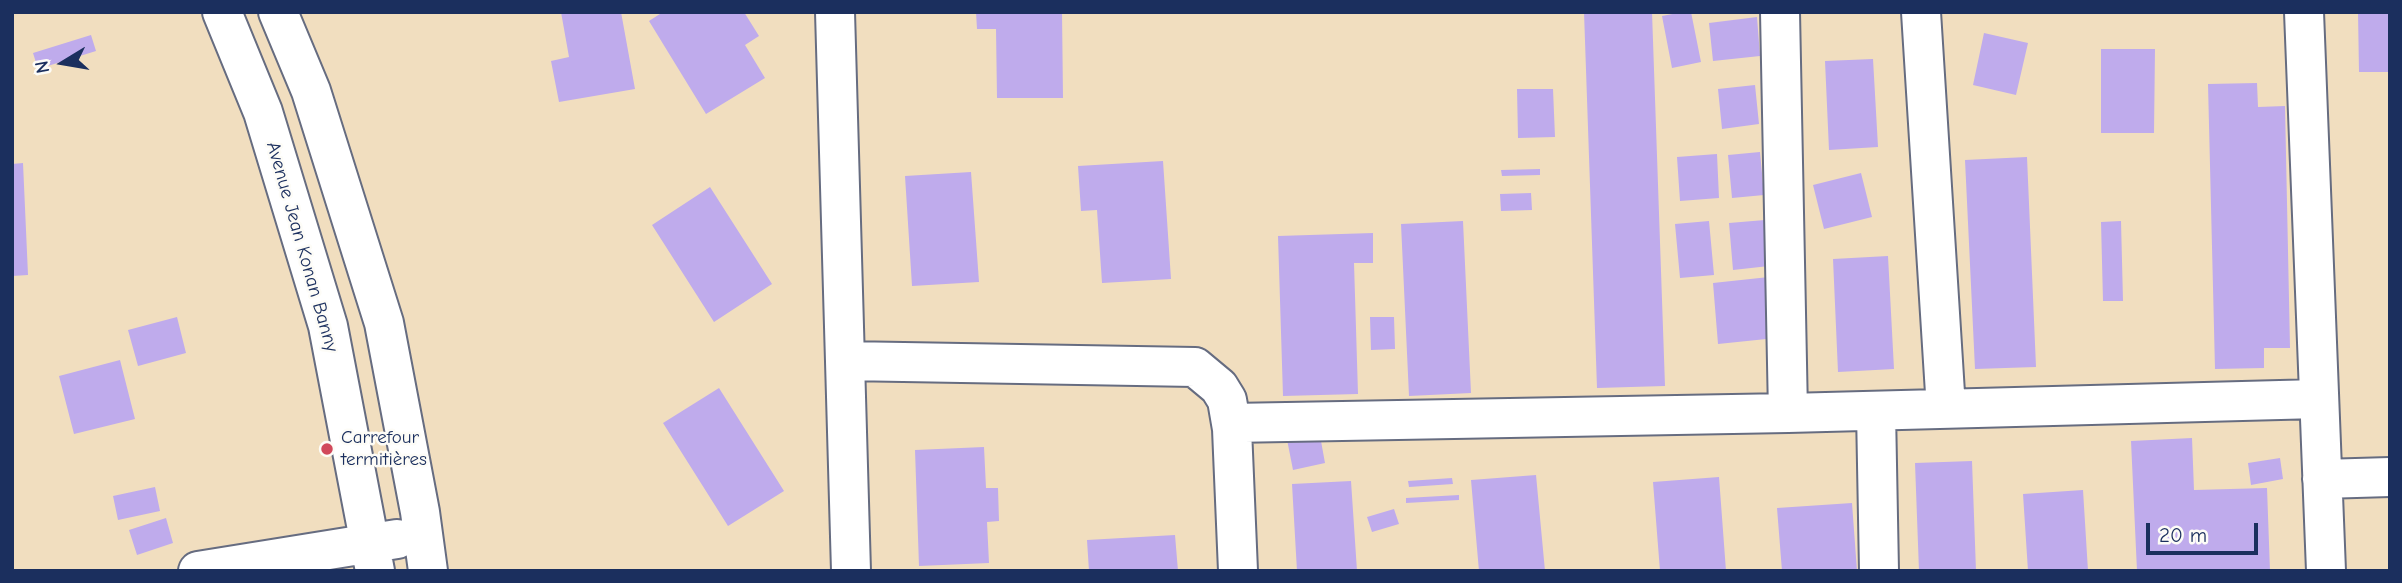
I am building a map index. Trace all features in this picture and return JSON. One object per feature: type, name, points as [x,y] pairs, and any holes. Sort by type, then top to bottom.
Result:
[{"type":"street","name":"Avenue Jean Konan Banny","points":[[222,12],[263,112],[328,326],[373,557]]},
{"type":"street","points":[[198,571],[426,553],[384,323],[311,91],[278,12]]},
{"type":"street","points":[[835,12],[851,571]]},
{"type":"street","points":[[1780,12],[1788,413]]},
{"type":"street","points":[[1921,12],[1946,409]]},
{"type":"street","points":[[2304,12],[2326,571]]},
{"type":"street","points":[[845,361],[1195,368],[1219,387],[1227,400],[1231,423],[1238,571]]},
{"type":"street","points":[[1231,423],[1788,413],[2318,399]]},
{"type":"street","points":[[1876,411],[1879,571]]},
{"type":"street","points":[[2322,479],[2390,477]]},
{"type":"building","points":[[561,12],[621,12],[635,89],[559,102],[551,61],[569,57]]},
{"type":"building","points":[[663,12],[744,12],[759,36],[745,45],[765,78],[706,114],[649,21]]},
{"type":"building","points":[[976,12],[1062,12],[1063,98],[997,98],[996,29],[977,29]]},
{"type":"building","points":[[1584,12],[1652,12],[1665,386],[1597,388]]},
{"type":"building","points":[[1691,12],[1701,62],[1672,68],[1662,16]]},
{"type":"building","points":[[2358,12],[2390,12],[2390,72],[2359,72]]},
{"type":"building","points":[[1757,17],[1760,56],[1713,61],[1709,23]]},
{"type":"building","points":[[1984,33],[2028,43],[2016,95],[1973,85]]},
{"type":"building","points":[[91,35],[96,51],[38,69],[33,53]]},
{"type":"building","points":[[2101,49],[2155,49],[2154,133],[2101,133]]},
{"type":"building","points":[[1873,59],[1878,147],[1829,150],[1825,61]]},
{"type":"building","points":[[2257,83],[2258,107],[2285,106],[2290,348],[2264,348],[2264,368],[2215,369],[2208,84]]},
{"type":"building","points":[[1755,85],[1759,124],[1722,129],[1718,89]]},
{"type":"building","points":[[1517,89],[1553,89],[1555,137],[1518,138]]},
{"type":"building","points":[[1760,152],[1764,195],[1732,198],[1728,155]]},
{"type":"building","points":[[1717,154],[1719,198],[1680,201],[1677,157]]},
{"type":"building","points":[[2027,157],[2036,367],[1975,369],[1965,160]]},
{"type":"building","points":[[1163,161],[1171,279],[1102,283],[1097,210],[1081,211],[1078,166]]},
{"type":"building","points":[[23,163],[28,275],[12,276],[12,164]]},
{"type":"building","points":[[1540,169],[1540,175],[1502,176],[1501,170]]},
{"type":"building","points":[[971,172],[979,282],[912,286],[905,176]]},
{"type":"building","points":[[1861,173],[1872,217],[1824,229],[1813,185]]},
{"type":"building","points":[[710,187],[772,284],[714,322],[652,225]]},
{"type":"building","points":[[1531,193],[1532,210],[1501,211],[1500,194]]},
{"type":"building","points":[[1765,220],[1769,266],[1733,270],[1729,223]]},
{"type":"building","points":[[1463,221],[1471,393],[1409,396],[1401,224]]},
{"type":"building","points":[[1709,221],[1714,275],[1680,278],[1675,224]]},
{"type":"building","points":[[2121,221],[2123,301],[2103,301],[2101,222]]},
{"type":"building","points":[[1373,233],[1373,263],[1354,263],[1358,394],[1283,396],[1278,236]]},
{"type":"building","points":[[1888,256],[1894,369],[1838,372],[1833,259]]},
{"type":"building","points":[[1769,277],[1776,338],[1718,344],[1713,283]]},
{"type":"building","points":[[177,317],[186,353],[138,366],[128,330]]},
{"type":"building","points":[[1370,317],[1394,317],[1395,349],[1371,350]]},
{"type":"building","points":[[120,360],[135,419],[74,434],[59,376]]},
{"type":"building","points":[[719,388],[784,491],[728,526],[663,423]]},
{"type":"building","points":[[1315,408],[1325,463],[1293,470],[1282,414]]},
{"type":"building","points":[[2192,438],[2194,490],[2267,488],[2270,571],[2137,571],[2131,441]]},
{"type":"building","points":[[984,447],[986,488],[998,488],[999,521],[987,522],[989,563],[919,566],[915,450]]},
{"type":"building","points":[[2280,458],[2283,479],[2251,485],[2248,463]]},
{"type":"building","points":[[1972,461],[1976,571],[1919,571],[1915,463]]},
{"type":"building","points":[[1536,475],[1545,571],[1479,571],[1471,480]]},
{"type":"building","points":[[1719,477],[1726,571],[1660,571],[1653,482]]},
{"type":"building","points":[[1452,478],[1453,484],[1409,487],[1408,481]]},
{"type":"building","points":[[1351,481],[1357,571],[1297,571],[1292,484]]},
{"type":"building","points":[[155,487],[160,511],[118,520],[113,496]]},
{"type":"building","points":[[2083,490],[2088,571],[2028,571],[2023,494]]},
{"type":"building","points":[[1459,495],[1459,500],[1406,503],[1406,498]]},
{"type":"building","points":[[1852,503],[1857,571],[1782,571],[1777,508]]},
{"type":"building","points":[[1394,509],[1399,524],[1372,532],[1367,517]]},
{"type":"building","points":[[166,518],[173,543],[137,555],[129,530]]},
{"type":"building","points":[[1175,535],[1178,571],[1089,571],[1087,540]]},
{"type":"place","name":"Carrefour termitières","points":[[327,449]]}]
